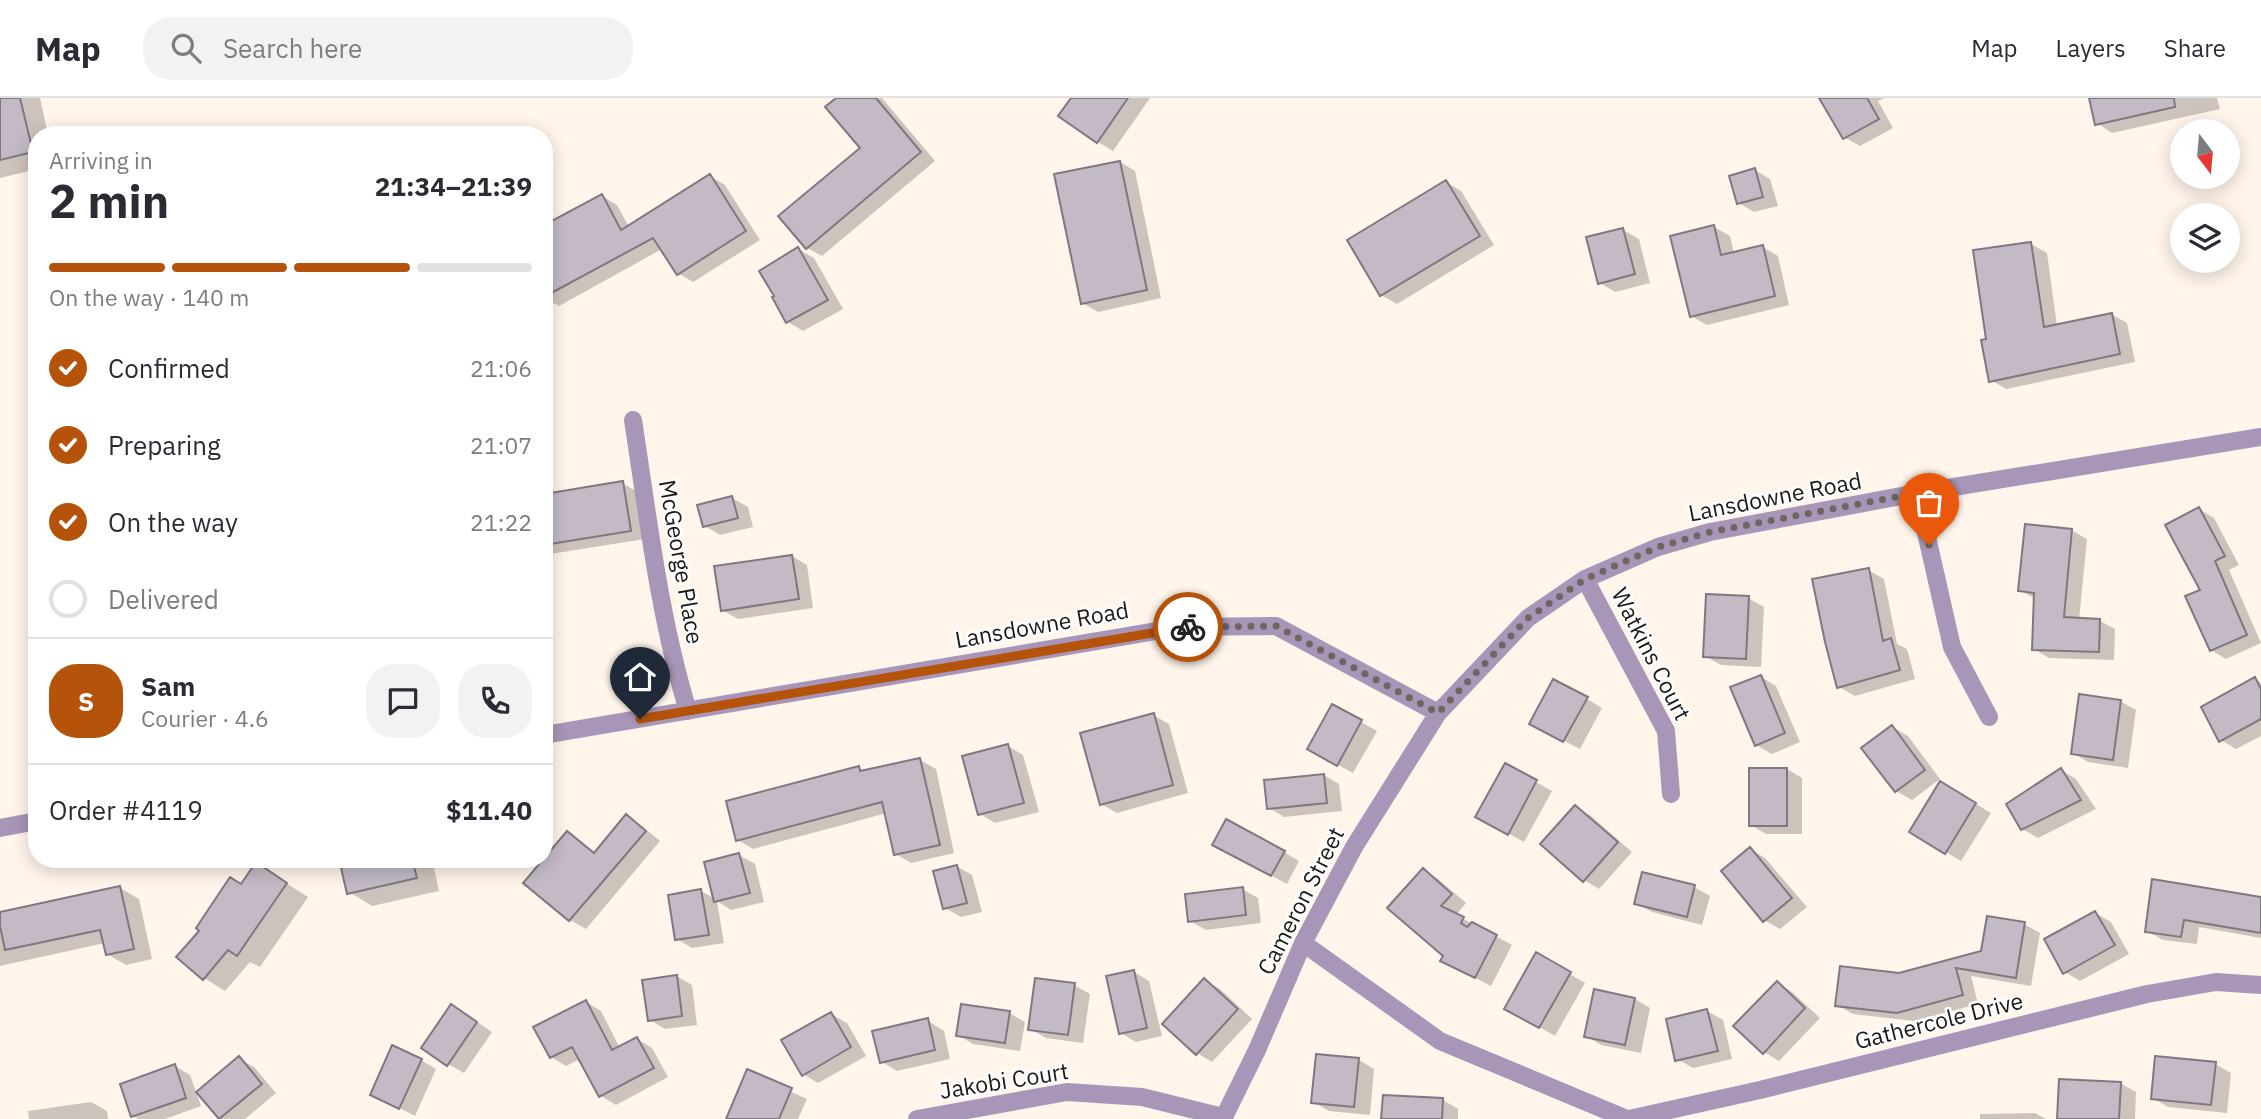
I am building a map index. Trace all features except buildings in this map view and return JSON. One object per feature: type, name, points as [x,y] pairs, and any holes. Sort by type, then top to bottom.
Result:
[{"type":"street","name":"McGeorge Place","points":[[633,420],[662,601],[676,672],[688,710]]},
{"type":"street","name":"Lansdowne Road","points":[[553,733],[1180,627],[1276,626],[1438,713],[1528,618],[1585,579],[1658,547],[1710,532],[1917,493],[2260,443]]},
{"type":"street","points":[[1917,493],[1952,647],[1989,717]]},
{"type":"street","name":"Watkins Court","points":[[1585,579],[1666,731],[1671,794]]},
{"type":"street","name":"Cameron Street","points":[[1223,1118],[1257,1050],[1303,943],[1354,847],[1438,713]]},
{"type":"street","points":[[0,828],[28,823]]},
{"type":"street","name":"Gathercole Drive","points":[[1303,943],[1440,1041],[1628,1119],[1760,1090],[2147,994],[2216,982],[2261,985]]},
{"type":"street","name":"Jakobi Court","points":[[916,1119],[1068,1092],[1142,1097],[1223,1118]]},
{"type":"way so far","points":[[1188,627],[1276,626],[1438,713],[1528,618],[1585,579],[1658,547],[1710,532],[1917,493],[1929,545]]},
{"type":"route","points":[[640,719],[1188,627]]}]
